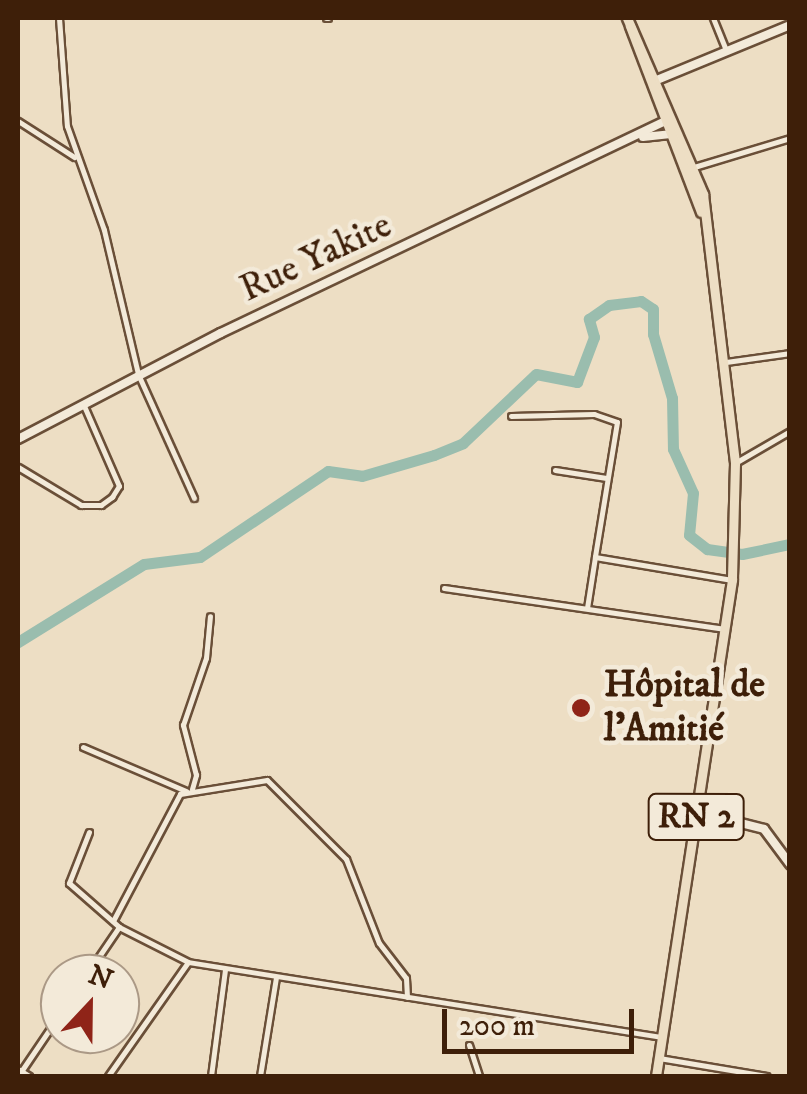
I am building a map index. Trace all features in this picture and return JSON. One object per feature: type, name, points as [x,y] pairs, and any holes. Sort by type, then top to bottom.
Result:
[{"type":"main road","name":"RN 2","points":[[628,20],[705,218]]},
{"type":"main road","points":[[653,82],[790,25]]},
{"type":"main road","name":"Rue Yakite","points":[[19,435],[138,374],[643,137],[669,120]]},
{"type":"main road","name":"RN 2","points":[[656,1076],[736,545],[735,463],[726,362],[705,218],[694,167],[675,134]]},
{"type":"main road","name":"Rue Yakite","points":[[643,137],[675,134]]},
{"type":"main road","points":[[696,812],[764,829],[790,864]]},
{"type":"street","points":[[59,18],[60,90],[76,158],[104,230],[138,374],[194,498]]},
{"type":"street","points":[[713,18],[727,53]]},
{"type":"street","points":[[18,121],[76,158]]},
{"type":"street","points":[[694,167],[790,138]]},
{"type":"street","points":[[726,362],[790,352]]},
{"type":"street","points":[[18,467],[76,504],[101,506],[112,498],[115,474],[82,403]]},
{"type":"street","points":[[511,416],[613,417],[587,608]]},
{"type":"street","points":[[735,463],[790,431]]},
{"type":"street","points":[[555,470],[606,478]]},
{"type":"street","points":[[595,556],[732,580]]},
{"type":"street","points":[[444,588],[725,630]]},
{"type":"street","points":[[113,921],[171,804],[189,790],[196,775],[182,725],[206,658],[210,616]]},
{"type":"street","points":[[83,747],[189,790],[267,780],[286,794],[346,859],[379,943],[406,978],[407,997]]},
{"type":"street","points":[[89,832],[69,883],[119,927],[188,962],[663,1037]]},
{"type":"street","points":[[101,954],[119,927]]},
{"type":"street","points":[[108,1076],[188,962]]},
{"type":"street","points":[[211,1076],[226,969]]},
{"type":"street","points":[[260,1076],[276,977]]},
{"type":"street","points":[[29,1076],[19,1072],[40,1042]]},
{"type":"street","points":[[469,1045],[478,1076]]},
{"type":"street","points":[[659,1058],[767,1076]]},
{"type":"waterway","points":[[18,642],[144,564],[200,557],[328,471],[362,476],[463,443],[536,374],[577,382],[594,337],[589,319],[609,305],[641,301],[653,309],[653,334],[672,398],[673,449],[693,493],[689,535],[707,549],[742,554],[790,544]]},
{"type":"place","name":"Hôpital de l'Amitié","points":[[581,708]]}]
